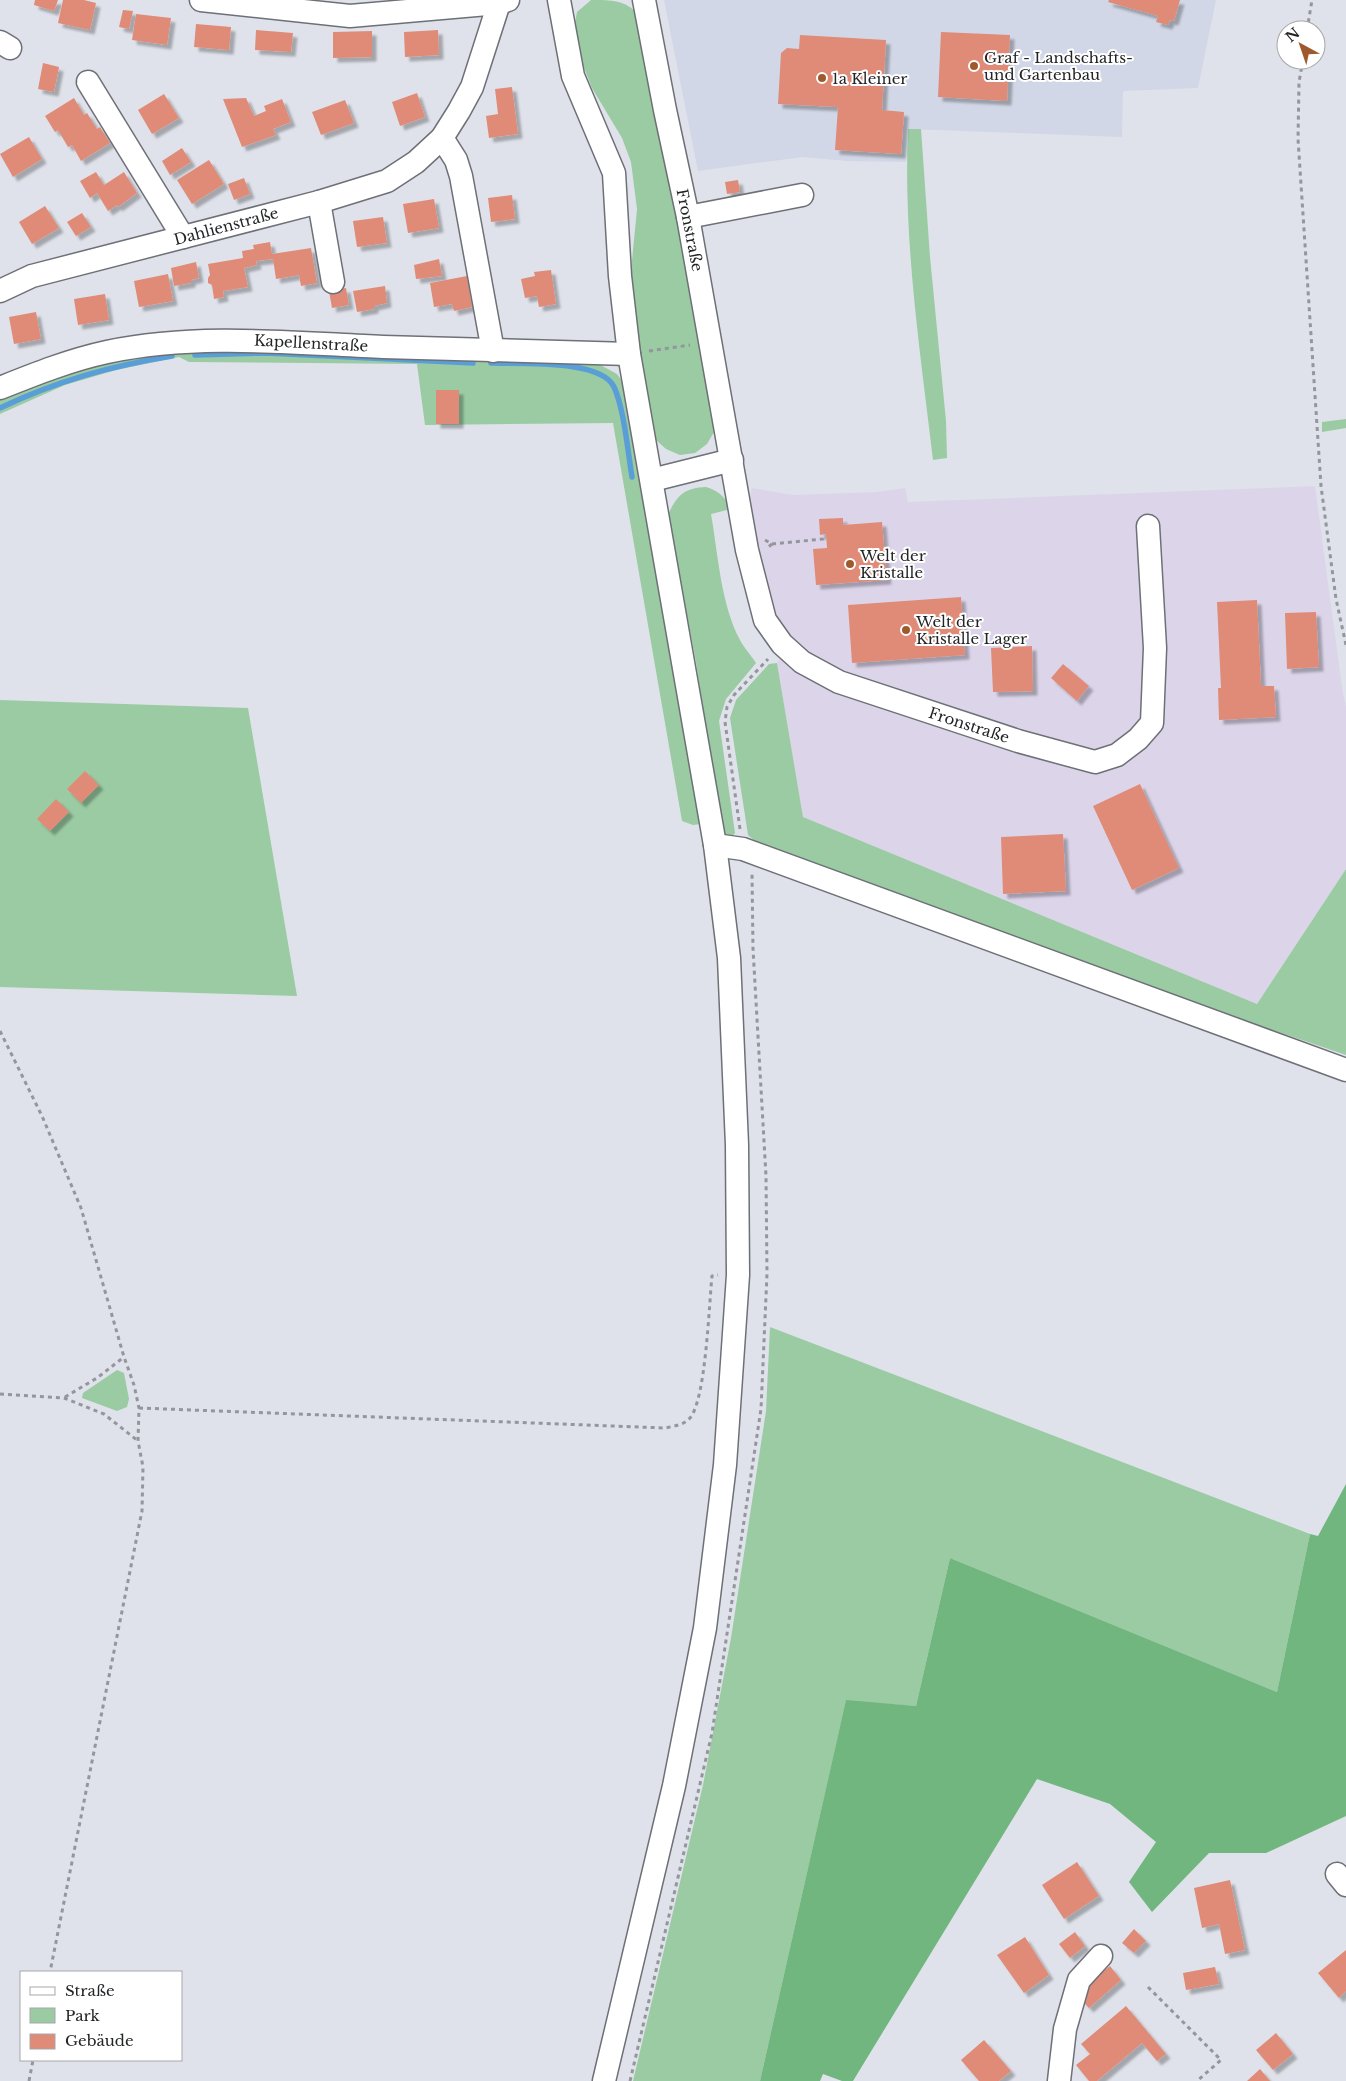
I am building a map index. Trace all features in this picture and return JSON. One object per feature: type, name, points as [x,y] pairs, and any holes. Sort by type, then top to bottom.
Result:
[{"type":"street","points":[[201,0],[350,16],[501,1]]},
{"type":"street","points":[[559,0],[572,76],[614,173],[620,276],[629,354],[715,845],[729,958],[738,1145],[738,1275],[725,1465],[705,1628],[674,1786],[604,2081]]},
{"type":"street","name":"Fronstraße","points":[[644,0],[711,339],[753,580],[765,620],[782,644],[802,662],[838,682],[1018,741],[1094,762],[1117,755],[1138,739],[1152,723],[1155,648],[1148,526]]},
{"type":"street","name":"Dahlienstraße","points":[[0,291],[32,276],[319,202],[387,182],[416,162],[442,138],[472,87],[501,1]]},
{"type":"street","points":[[88,82],[183,237]]},
{"type":"street","points":[[442,138],[456,160],[461,176],[494,351]]},
{"type":"street","points":[[688,217],[802,195]]},
{"type":"street","points":[[319,202],[333,282]]},
{"type":"street","name":"Kapellenstraße","points":[[0,388],[51,367],[108,352],[183,342],[244,340],[494,351],[629,354]]},
{"type":"street","points":[[652,480],[732,460]]},
{"type":"street","points":[[715,845],[742,848],[1346,1070]]},
{"type":"street","points":[[1059,2081],[1065,2029],[1079,1980],[1100,1956]]},
{"type":"path","points":[[1309,20],[1312,0]]},
{"type":"path","points":[[1301,70],[1298,139],[1321,486],[1336,600],[1346,645]]},
{"type":"path","points":[[629,354],[678,348],[711,339]]},
{"type":"path","points":[[772,544],[823,539],[823,535]]},
{"type":"path","points":[[761,1409],[767,1274],[766,1176],[753,949],[752,872],[742,848],[725,722],[727,707],[734,695],[782,644]]},
{"type":"path","points":[[0,1031],[42,1116],[80,1208],[124,1357],[134,1384],[138,1408],[138,1441],[143,1467],[142,1512],[50,1971]]},
{"type":"path","points":[[138,1408],[655,1428],[679,1425],[690,1418],[695,1407],[704,1363],[712,1276]]},
{"type":"path","points":[[64,1398],[97,1378],[124,1357]]},
{"type":"path","points":[[0,1394],[64,1398],[104,1414],[138,1441]]},
{"type":"path","points":[[1148,1987],[1221,2060],[1197,2081]]},
{"type":"path","points":[[29,2081],[33,2061]]},
{"type":"shaded area","points":[[664,0],[1216,0],[1198,88],[1123,91],[1122,137],[908,129],[906,162],[847,161],[802,157],[698,171]]},
{"type":"shaded area","points":[[1315,486],[1346,706],[1346,869],[1257,1004],[803,817],[777,663],[792,642],[772,619],[747,508],[752,488],[793,495],[876,492],[905,488],[908,502]]},
{"type":"green space","points":[[591,0],[623,3],[638,14],[716,421],[714,432],[707,444],[695,453],[680,455],[666,449],[655,439],[643,386],[630,281],[637,209],[631,162],[622,138],[592,88],[581,60],[574,28],[577,12]]},
{"type":"green space","points":[[908,129],[921,129],[930,257],[946,421],[947,458],[933,460],[910,254],[907,171]]},
{"type":"green space","points":[[188,346],[593,361],[617,374],[625,385],[701,824],[693,825],[682,821],[613,423],[425,425],[417,364],[189,362],[179,357],[116,370],[65,385],[0,414],[0,398],[80,367]]},
{"type":"green space","points":[[1346,419],[1346,428],[1322,432],[1322,422]]},
{"type":"green space","points":[[706,487],[715,490],[721,495],[731,509],[711,514],[718,562],[728,611],[742,643],[756,663],[726,699],[719,721],[735,833],[732,837],[727,836],[721,830],[696,662],[668,515],[682,494],[692,489]]},
{"type":"green space","points":[[777,663],[803,817],[1257,1004],[1346,869],[1346,1055],[1226,1014],[755,841],[748,835],[730,718],[736,700],[769,664]]},
{"type":"green space","points":[[0,700],[248,708],[297,996],[0,987]]},
{"type":"green space","points":[[770,1327],[1310,1534],[1277,1692],[950,1558],[916,1706],[846,1701],[760,2081],[633,2081],[703,1785],[731,1638],[766,1411]]},
{"type":"green space","points":[[117,1370],[124,1373],[129,1399],[127,1407],[117,1411],[82,1398],[83,1393]]},
{"type":"green space","points":[[1346,1484],[1346,1816],[1266,1853],[1209,1853],[1152,1912],[1129,1882],[1156,1842],[1110,1804],[1037,1779],[853,2081],[842,2081],[823,2074],[820,2081],[760,2081],[846,1700],[916,1706],[950,1558],[1277,1692],[1310,1534],[1318,1536]]},
{"type":"building","points":[[35,0],[58,0],[54,11],[34,5]]},
{"type":"building","points":[[63,0],[84,0],[96,3],[90,30],[58,23]]},
{"type":"building","points":[[1109,0],[1180,0],[1174,21],[1170,20],[1168,25],[1156,22],[1158,16],[1108,2]]},
{"type":"building","points":[[123,10],[133,11],[129,29],[119,27]]},
{"type":"building","points":[[136,14],[171,18],[167,45],[132,40]]},
{"type":"building","points":[[196,24],[231,27],[229,50],[194,47]]},
{"type":"building","points":[[256,30],[293,33],[291,52],[255,50]]},
{"type":"building","points":[[438,30],[439,55],[405,57],[404,32]]},
{"type":"building","points":[[372,31],[372,57],[333,58],[333,32]]},
{"type":"building","name":"Graf - Landschafts- und Gartenbau","points":[[941,32],[1010,35],[1007,101],[938,97]]},
{"type":"building","points":[[800,35],[886,40],[882,110],[904,112],[901,154],[835,150],[838,107],[778,104],[781,53],[787,48],[799,49]]},
{"type":"building","points":[[43,63],[59,67],[54,92],[38,89]]},
{"type":"building","points":[[512,87],[518,134],[489,138],[486,116],[498,114],[495,89]]},
{"type":"building","points":[[417,93],[425,117],[400,126],[392,102]]},
{"type":"building","points":[[164,94],[179,118],[152,134],[138,110]]},
{"type":"building","points":[[74,98],[84,115],[87,113],[97,129],[100,127],[110,143],[81,161],[72,145],[68,147],[58,130],[55,132],[45,116]]},
{"type":"building","points":[[246,98],[254,116],[266,111],[264,106],[282,99],[291,122],[273,129],[276,135],[242,147],[223,99]]},
{"type":"building","points":[[345,100],[354,123],[321,135],[312,112]]},
{"type":"building","points":[[29,137],[42,159],[13,177],[0,154]]},
{"type":"building","points":[[182,148],[191,162],[170,175],[162,161]]},
{"type":"building","points":[[209,160],[224,184],[192,204],[177,180]]},
{"type":"building","points":[[96,172],[104,185],[124,172],[137,193],[118,207],[117,205],[108,211],[97,193],[90,198],[80,181]]},
{"type":"building","points":[[244,178],[250,194],[234,200],[228,184]]},
{"type":"building","points":[[738,180],[740,192],[727,194],[725,182]]},
{"type":"building","points":[[512,195],[515,219],[491,222],[488,198]]},
{"type":"building","points":[[434,199],[439,228],[408,233],[403,204]]},
{"type":"building","points":[[45,206],[59,228],[32,244],[19,222]]},
{"type":"building","points":[[82,213],[91,227],[76,236],[67,222]]},
{"type":"building","points":[[383,217],[387,243],[357,247],[353,221]]},
{"type":"building","points":[[270,242],[272,254],[311,248],[317,283],[301,286],[299,275],[276,279],[273,259],[256,261],[257,265],[244,268],[248,287],[223,291],[224,297],[214,299],[212,285],[208,283],[210,275],[208,264],[243,258],[242,251],[254,249],[253,245]]},
{"type":"building","points":[[439,259],[442,276],[416,279],[414,265]]},
{"type":"building","points":[[196,262],[199,278],[191,280],[191,283],[174,286],[171,268]]},
{"type":"building","points":[[551,270],[556,304],[539,307],[537,296],[525,298],[521,279],[535,276],[534,272]]},
{"type":"building","points":[[168,274],[173,301],[139,307],[134,281]]},
{"type":"building","points":[[467,276],[472,307],[454,311],[452,304],[434,307],[430,283]]},
{"type":"building","points":[[385,286],[387,303],[374,306],[374,309],[357,312],[353,291]]},
{"type":"building","points":[[346,288],[349,305],[332,308],[329,291]]},
{"type":"building","points":[[105,294],[109,320],[78,325],[74,299]]},
{"type":"building","points":[[36,312],[41,339],[14,344],[9,317]]},
{"type":"building","points":[[436,390],[459,390],[459,424],[436,424]]},
{"type":"building","name":"Welt der Kristalle","points":[[843,518],[843,525],[882,522],[887,580],[816,585],[813,549],[827,548],[826,534],[820,535],[819,519]]},
{"type":"building","name":"Welt der Kristalle Lager","points":[[961,597],[965,655],[852,663],[848,605]]},
{"type":"building","points":[[1257,600],[1261,686],[1274,686],[1276,717],[1219,720],[1218,688],[1221,688],[1217,602]]},
{"type":"building","points":[[1316,612],[1319,667],[1287,669],[1285,613]]},
{"type":"building","points":[[1032,646],[1033,691],[993,692],[991,648]]},
{"type":"building","points":[[1063,664],[1089,686],[1077,701],[1051,678]]},
{"type":"building","points":[[85,771],[99,785],[81,803],[67,789]]},
{"type":"building","points":[[1140,784],[1179,868],[1132,890],[1093,806]]},
{"type":"building","points":[[56,799],[69,812],[50,831],[37,819]]},
{"type":"building","points":[[1063,834],[1066,891],[1003,894],[1001,837]]},
{"type":"building","points":[[1077,1862],[1099,1896],[1064,1919],[1042,1885]]},
{"type":"building","points":[[1230,1880],[1245,1950],[1225,1954],[1219,1924],[1202,1928],[1194,1888]]},
{"type":"building","points":[[1134,1929],[1146,1941],[1134,1953],[1122,1943]]},
{"type":"building","points":[[1075,1932],[1085,1946],[1070,1958],[1059,1944]]},
{"type":"building","points":[[1025,1937],[1049,1975],[1024,1993],[997,1955]]},
{"type":"building","points":[[1346,1950],[1346,1991],[1339,1998],[1318,1973]]},
{"type":"building","points":[[1110,1966],[1121,1980],[1089,2008],[1078,1996],[1087,1985]]},
{"type":"building","points":[[1215,1967],[1219,1984],[1186,1990],[1183,1973]]},
{"type":"building","points":[[1126,2006],[1166,2054],[1157,2061],[1142,2043],[1097,2081],[1089,2081],[1076,2065],[1090,2054],[1081,2044]]},
{"type":"building","points":[[1276,2033],[1293,2054],[1273,2070],[1256,2050]]},
{"type":"building","points":[[984,2040],[1011,2071],[999,2081],[979,2081],[961,2060]]},
{"type":"building","points":[[1260,2069],[1270,2081],[1247,2081]]},
{"type":"waterway","points":[[195,355],[266,353],[473,363]]},
{"type":"waterway","points":[[0,408],[63,382],[105,370],[172,356]]},
{"type":"waterway","points":[[491,363],[577,367],[606,378],[614,387],[620,407],[632,477]]},
{"type":"place","name":"Graf - Landschafts- und Gartenbau","points":[[974,66]]},
{"type":"place","name":"1a Kleiner","points":[[822,78]]},
{"type":"place","name":"Welt der Kristalle","points":[[850,564]]},
{"type":"place","name":"Welt der Kristalle Lager","points":[[906,630]]}]
